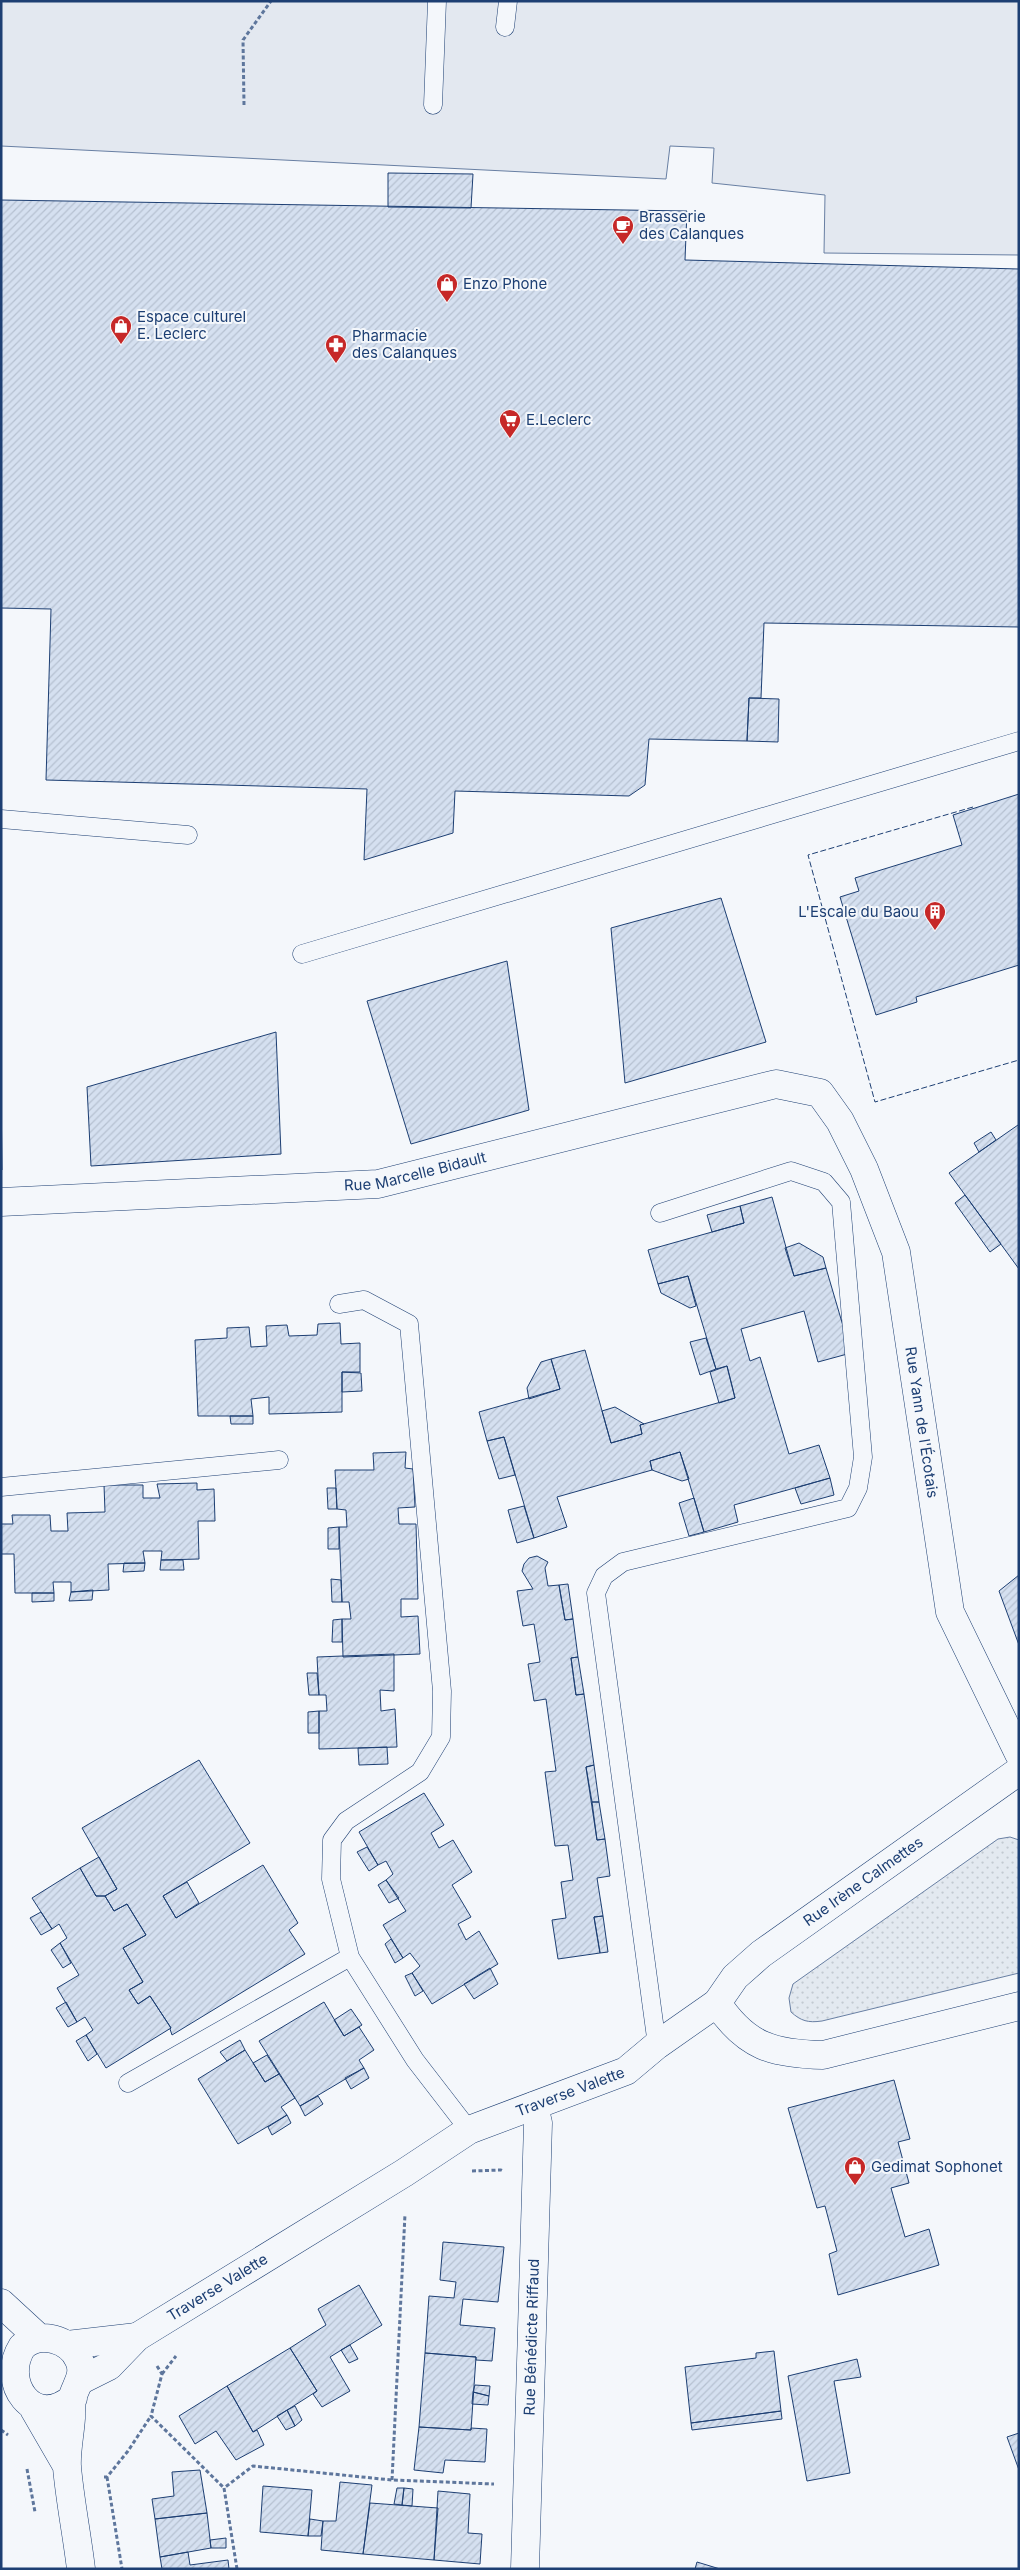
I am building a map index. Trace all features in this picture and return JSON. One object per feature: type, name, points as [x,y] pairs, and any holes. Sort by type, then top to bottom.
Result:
[{"type":"street","name":"Rue Marcelle Bidault","points":[[1,1202],[378,1184],[776,1084],[820,1092]]},
{"type":"street","name":"Rue Yann de l'Écotais","points":[[820,1092],[840,1121],[864,1170],[896,1252],[950,1612],[1019,1754]]},
{"type":"street","name":"Rue Irène Calmettes","points":[[717,2003],[736,1977],[761,1954],[1019,1771]]},
{"type":"street","name":"Traverse Valette","points":[[77,2389],[109,2366],[137,2337],[404,2174],[469,2130],[626,2071],[657,2045],[717,2003]]},
{"type":"street","points":[[717,2003],[727,2018],[745,2034],[770,2050],[792,2054],[824,2055],[1019,2006]]},
{"type":"street","name":"Rue Bénédicte Riffaud","points":[[525,2569],[538,2124],[534,2106]]},
{"type":"street","points":[[1,2303],[40,2338]]},
{"type":"street","points":[[1,2322],[13,2359]]},
{"type":"street","name":"Traverse Valette","points":[[67,2345],[137,2337]]},
{"type":"street","points":[[77,2389],[62,2407],[48,2410],[34,2408],[21,2401],[13,2389],[10,2374],[13,2359],[24,2345],[40,2338],[54,2338],[67,2345],[80,2361],[77,2389],[67,2466],[81,2569]]},
{"type":"street","points":[[34,2408],[67,2466]]},
{"type":"lane","points":[[433,105],[437,1]]},
{"type":"lane","points":[[505,27],[508,1]]},
{"type":"lane","points":[[302,954],[1019,741]]},
{"type":"lane","points":[[1,819],[188,835]]},
{"type":"lane","points":[[657,2045],[596,1593],[604,1576],[623,1562],[848,1508],[858,1488],[863,1457],[841,1202],[824,1182],[791,1171],[660,1213]]},
{"type":"lane","points":[[339,1304],[364,1300],[409,1324],[442,1692],[441,1737],[420,1772],[346,1821],[332,1840],[330,1879],[350,1957],[415,2060],[469,2130]]},
{"type":"lane","points":[[1,1486],[279,1460]]},
{"type":"lane","points":[[128,2083],[350,1957]]},
{"type":"path","points":[[244,105],[243,40],[271,1]]},
{"type":"path","points":[[392,2480],[406,2209]]},
{"type":"path","points":[[137,2337],[162,2374]]},
{"type":"path","points":[[98,2478],[107,2477],[128,2451],[151,2416],[162,2374],[170,2367],[174,2357]]},
{"type":"path","points":[[151,2416],[224,2488],[237,2569]]},
{"type":"path","points":[[1,2430],[13,2442]]},
{"type":"path","points":[[25,2462],[36,2520]]},
{"type":"path","points":[[224,2488],[253,2466],[392,2480],[497,2484]]},
{"type":"path","points":[[107,2477],[122,2569]]},
{"type":"shaded area","points":[[1,1],[1019,1],[1019,255],[824,253],[825,195],[712,183],[714,148],[670,146],[666,179],[1,146]]},
{"type":"shaded area","points":[[1010,1837],[1019,1840],[1019,1973],[822,2021],[805,2021],[791,2012],[789,1998],[793,1984],[998,1839]]},
{"type":"building","points":[[388,173],[473,174],[471,208],[388,207]]},
{"type":"building","name":"E.Leclerc","points":[[1,200],[687,211],[685,260],[1019,269],[1019,627],[764,623],[761,698],[749,698],[747,741],[649,739],[645,785],[629,796],[455,791],[453,833],[364,860],[367,789],[46,780],[51,609],[1,608]]},
{"type":"building","points":[[749,698],[779,699],[778,742],[747,741]]},
{"type":"building","name":"L'Escale du Baou","points":[[1019,794],[1019,965],[916,997],[917,1002],[876,1015],[840,897],[859,891],[855,878],[962,845],[953,815]]},
{"type":"building","points":[[721,898],[766,1042],[625,1083],[611,928]]},
{"type":"building","points":[[507,961],[529,1110],[411,1144],[367,1001]]},
{"type":"building","points":[[276,1032],[281,1154],[91,1166],[87,1087]]},
{"type":"building","points":[[1,1088],[2,1170],[1,1170]]},
{"type":"building","points":[[1019,1126],[1019,1269],[949,1173]]},
{"type":"building","points":[[991,1132],[996,1140],[979,1152],[974,1143]]},
{"type":"building","points":[[965,1195],[1001,1244],[990,1252],[955,1203]]},
{"type":"building","points":[[772,1197],[794,1276],[826,1268],[851,1353],[818,1362],[804,1311],[741,1329],[750,1361],[760,1357],[789,1454],[819,1445],[830,1478],[734,1505],[738,1522],[704,1532],[680,1452],[650,1461],[652,1470],[557,1497],[567,1527],[534,1538],[504,1437],[487,1441],[479,1412],[560,1389],[551,1359],[585,1350],[611,1443],[642,1434],[640,1425],[735,1398],[727,1366],[716,1369],[688,1276],[658,1284],[648,1250],[744,1223],[740,1206]]},
{"type":"building","points":[[740,1206],[744,1223],[712,1232],[707,1215]]},
{"type":"building","points":[[799,1243],[823,1257],[826,1268],[794,1276],[785,1248]]},
{"type":"building","points":[[688,1276],[696,1306],[690,1308],[661,1293],[658,1284]]},
{"type":"building","points":[[340,1323],[341,1344],[360,1343],[360,1372],[342,1372],[342,1412],[269,1414],[269,1397],[251,1399],[253,1416],[198,1416],[195,1340],[227,1338],[227,1328],[249,1327],[251,1347],[267,1346],[266,1326],[287,1325],[289,1336],[317,1335],[318,1324]]},
{"type":"building","points":[[706,1338],[716,1369],[700,1375],[690,1342]]},
{"type":"building","points":[[551,1359],[560,1389],[529,1399],[527,1388],[541,1362]]},
{"type":"building","points":[[727,1366],[735,1398],[719,1403],[710,1372]]},
{"type":"building","points":[[342,1372],[361,1373],[362,1391],[342,1392]]},
{"type":"building","points":[[615,1407],[644,1424],[640,1425],[642,1434],[611,1443],[602,1411]]},
{"type":"building","points":[[230,1416],[253,1416],[253,1424],[231,1424]]},
{"type":"building","points":[[504,1437],[515,1475],[499,1479],[487,1441]]},
{"type":"building","points":[[406,1452],[405,1468],[413,1469],[415,1507],[398,1508],[399,1524],[416,1524],[418,1599],[401,1599],[401,1617],[418,1616],[420,1654],[343,1657],[342,1619],[351,1619],[349,1602],[342,1602],[339,1527],[347,1527],[346,1510],[337,1509],[335,1470],[374,1470],[373,1453]]},
{"type":"building","points":[[680,1452],[689,1479],[682,1481],[652,1470],[650,1461]]},
{"type":"building","points":[[830,1478],[834,1495],[801,1504],[795,1488]]},
{"type":"building","points":[[197,1483],[197,1490],[214,1489],[215,1521],[198,1521],[199,1559],[161,1560],[162,1551],[143,1551],[145,1563],[108,1564],[109,1590],[71,1592],[71,1582],[53,1582],[54,1593],[15,1593],[14,1554],[1,1554],[1,1524],[13,1524],[12,1515],[50,1515],[51,1531],[68,1531],[67,1513],[105,1512],[104,1485],[143,1485],[143,1498],[160,1498],[157,1484]]},
{"type":"building","points":[[327,1488],[336,1488],[337,1509],[328,1509]]},
{"type":"building","points":[[694,1498],[704,1532],[689,1536],[679,1503]]},
{"type":"building","points":[[524,1506],[534,1538],[517,1543],[508,1510]]},
{"type":"building","points":[[339,1527],[339,1549],[328,1549],[328,1528]]},
{"type":"building","points":[[537,1556],[548,1562],[545,1568],[548,1586],[559,1585],[565,1620],[573,1619],[578,1657],[571,1658],[576,1695],[584,1694],[594,1765],[586,1767],[597,1840],[605,1839],[610,1876],[597,1878],[603,1916],[594,1917],[600,1953],[558,1959],[552,1920],[566,1918],[561,1882],[573,1880],[568,1845],[555,1846],[545,1772],[556,1771],[546,1699],[534,1701],[528,1664],[540,1662],[534,1624],[523,1626],[517,1591],[533,1589],[522,1571],[524,1564],[529,1558]]},
{"type":"building","points":[[161,1560],[183,1560],[184,1570],[160,1570]]},
{"type":"building","points":[[124,1563],[145,1563],[144,1571],[123,1572]]},
{"type":"building","points":[[1019,1575],[1019,1645],[999,1591]]},
{"type":"building","points":[[331,1579],[341,1580],[342,1602],[332,1602]]},
{"type":"building","points":[[568,1584],[573,1619],[565,1620],[559,1585]]},
{"type":"building","points":[[93,1590],[92,1600],[69,1601],[71,1592]]},
{"type":"building","points":[[32,1593],[54,1593],[54,1601],[32,1602]]},
{"type":"building","points":[[342,1619],[342,1642],[332,1642],[333,1620]]},
{"type":"building","points":[[394,1654],[394,1691],[380,1690],[381,1711],[395,1709],[397,1747],[319,1749],[319,1711],[327,1711],[326,1695],[319,1695],[317,1657]]},
{"type":"building","points":[[578,1657],[584,1694],[576,1695],[571,1658]]},
{"type":"building","points":[[307,1673],[317,1673],[319,1695],[309,1695]]},
{"type":"building","points":[[319,1711],[319,1733],[308,1733],[308,1712]]},
{"type":"building","points":[[387,1747],[388,1764],[359,1765],[358,1748]]},
{"type":"building","points":[[199,1760],[250,1843],[163,1896],[176,1918],[263,1865],[298,1923],[289,1930],[305,1954],[172,2035],[171,2028],[150,1996],[138,2004],[129,1990],[143,1982],[123,1948],[146,1935],[127,1904],[114,1911],[105,1896],[117,1889],[82,1828]]},
{"type":"building","points":[[594,1765],[599,1802],[592,1802],[586,1767]]},
{"type":"building","points":[[424,1793],[444,1825],[431,1833],[439,1848],[453,1840],[472,1872],[452,1885],[471,1917],[458,1924],[466,1940],[479,1931],[498,1964],[432,2004],[412,1973],[420,1966],[410,1953],[403,1958],[383,1925],[406,1911],[386,1880],[393,1874],[386,1861],[378,1865],[359,1832]]},
{"type":"building","points":[[592,1802],[599,1802],[605,1839],[597,1840]]},
{"type":"building","points":[[367,1847],[378,1865],[369,1871],[357,1852]]},
{"type":"building","points":[[99,1857],[117,1889],[105,1896],[96,1896],[80,1868]]},
{"type":"building","points":[[80,1868],[96,1896],[105,1896],[114,1911],[127,1904],[146,1935],[123,1948],[143,1982],[129,1990],[138,2004],[150,1996],[171,2028],[106,2068],[86,2035],[93,2030],[85,2017],[77,2022],[57,1988],[79,1975],[60,1943],[67,1938],[59,1924],[52,1929],[32,1898]]},
{"type":"building","points":[[386,1880],[399,1898],[389,1903],[378,1885]]},
{"type":"building","points":[[187,1882],[199,1903],[176,1918],[163,1896]]},
{"type":"building","points":[[41,1912],[52,1929],[41,1935],[30,1918]]},
{"type":"building","points":[[603,1916],[608,1952],[600,1953],[594,1917]]},
{"type":"building","points":[[391,1939],[403,1958],[395,1963],[385,1944]]},
{"type":"building","points":[[60,1943],[71,1963],[63,1968],[51,1950]]},
{"type":"building","points":[[490,1968],[498,1984],[474,1999],[464,1984]]},
{"type":"building","points":[[412,1973],[423,1991],[415,1996],[405,1976]]},
{"type":"building","points":[[66,2002],[77,2022],[68,2027],[56,2008]]},
{"type":"building","points":[[324,2002],[344,2036],[359,2027],[374,2050],[359,2060],[364,2068],[300,2106],[259,2041]]},
{"type":"building","points":[[351,2009],[362,2025],[344,2036],[334,2020]]},
{"type":"building","points":[[86,2035],[97,2054],[88,2061],[76,2041]]},
{"type":"building","points":[[240,2040],[245,2050],[227,2061],[220,2052]]},
{"type":"building","points":[[245,2050],[265,2082],[279,2074],[295,2098],[281,2107],[287,2115],[238,2144],[198,2079]]},
{"type":"building","points":[[267,2055],[279,2074],[265,2082],[253,2063]]},
{"type":"building","points":[[364,2068],[369,2078],[351,2089],[345,2078]]},
{"type":"building","name":"Gedimat Sophonet","points":[[894,2080],[910,2139],[898,2142],[909,2183],[891,2188],[905,2237],[929,2229],[939,2265],[838,2295],[829,2254],[837,2251],[825,2206],[817,2208],[788,2108]]},
{"type":"building","points":[[318,2096],[323,2104],[305,2116],[300,2106]]},
{"type":"building","points":[[287,2115],[291,2123],[272,2135],[268,2127]]},
{"type":"building","points":[[443,2242],[504,2247],[498,2302],[463,2299],[460,2325],[495,2328],[492,2361],[476,2360],[476,2357],[425,2353],[429,2296],[454,2298],[456,2282],[440,2280]]},
{"type":"building","points":[[359,2285],[382,2325],[330,2357],[350,2391],[322,2407],[313,2394],[317,2391],[290,2348],[326,2325],[318,2309]]},
{"type":"building","points":[[350,2345],[358,2359],[349,2363],[341,2350]]},
{"type":"building","points":[[290,2348],[317,2391],[253,2432],[227,2386]]},
{"type":"building","points":[[774,2351],[781,2411],[691,2423],[685,2367],[756,2358],[756,2353]]},
{"type":"building","points":[[425,2353],[476,2357],[471,2430],[419,2427]]},
{"type":"building","points":[[857,2359],[861,2377],[834,2381],[850,2473],[807,2481],[788,2376]]},
{"type":"building","points":[[475,2385],[490,2386],[489,2396],[473,2392]]},
{"type":"building","points":[[227,2386],[253,2432],[257,2430],[264,2445],[236,2460],[216,2431],[195,2444],[179,2416]]},
{"type":"building","points":[[473,2392],[489,2396],[488,2405],[472,2404]]},
{"type":"building","points":[[295,2406],[302,2420],[295,2426],[287,2410]]},
{"type":"building","points":[[287,2410],[295,2426],[286,2430],[277,2416]]},
{"type":"building","points":[[781,2411],[782,2419],[692,2430],[691,2423]]},
{"type":"building","points":[[419,2427],[487,2429],[485,2462],[445,2460],[443,2473],[414,2470]]},
{"type":"building","points":[[1019,2433],[1019,2470],[1007,2437]]},
{"type":"building","points":[[200,2470],[207,2513],[155,2519],[152,2499],[174,2496],[172,2472]]},
{"type":"building","points":[[340,2482],[372,2485],[363,2554],[321,2550],[323,2521],[336,2521]]},
{"type":"building","points":[[263,2486],[312,2490],[308,2536],[260,2532]]},
{"type":"building","points":[[397,2488],[404,2488],[402,2505],[394,2504]]},
{"type":"building","points":[[404,2488],[413,2489],[412,2506],[402,2505]]},
{"type":"building","points":[[438,2491],[470,2494],[468,2533],[482,2534],[480,2564],[434,2560]]},
{"type":"building","points":[[370,2503],[438,2508],[434,2560],[363,2554]]},
{"type":"building","points":[[207,2513],[211,2548],[160,2557],[155,2519]]},
{"type":"building","points":[[310,2519],[323,2521],[321,2536],[308,2536]]},
{"type":"building","points":[[226,2538],[226,2548],[211,2548],[210,2540]]},
{"type":"building","points":[[188,2552],[190,2565],[228,2560],[229,2569],[162,2569],[160,2557]]},
{"type":"building","points":[[697,2562],[720,2569],[695,2569]]},
{"type":"fence","points":[[973,807],[808,855],[875,1102],[1019,1060]]},
{"type":"place","name":"Brasserie des Calanques","points":[[623,245]]},
{"type":"place","name":"Enzo Phone","points":[[447,303]]},
{"type":"place","name":"Espace culturel E. Leclerc","points":[[121,345]]},
{"type":"place","name":"Pharmacie des Calanques","points":[[336,364]]},
{"type":"place","name":"E.Leclerc","points":[[510,439]]},
{"type":"place","name":"L'Escale du Baou","points":[[935,931]]},
{"type":"place","name":"Gedimat Sophonet","points":[[855,2186]]}]
